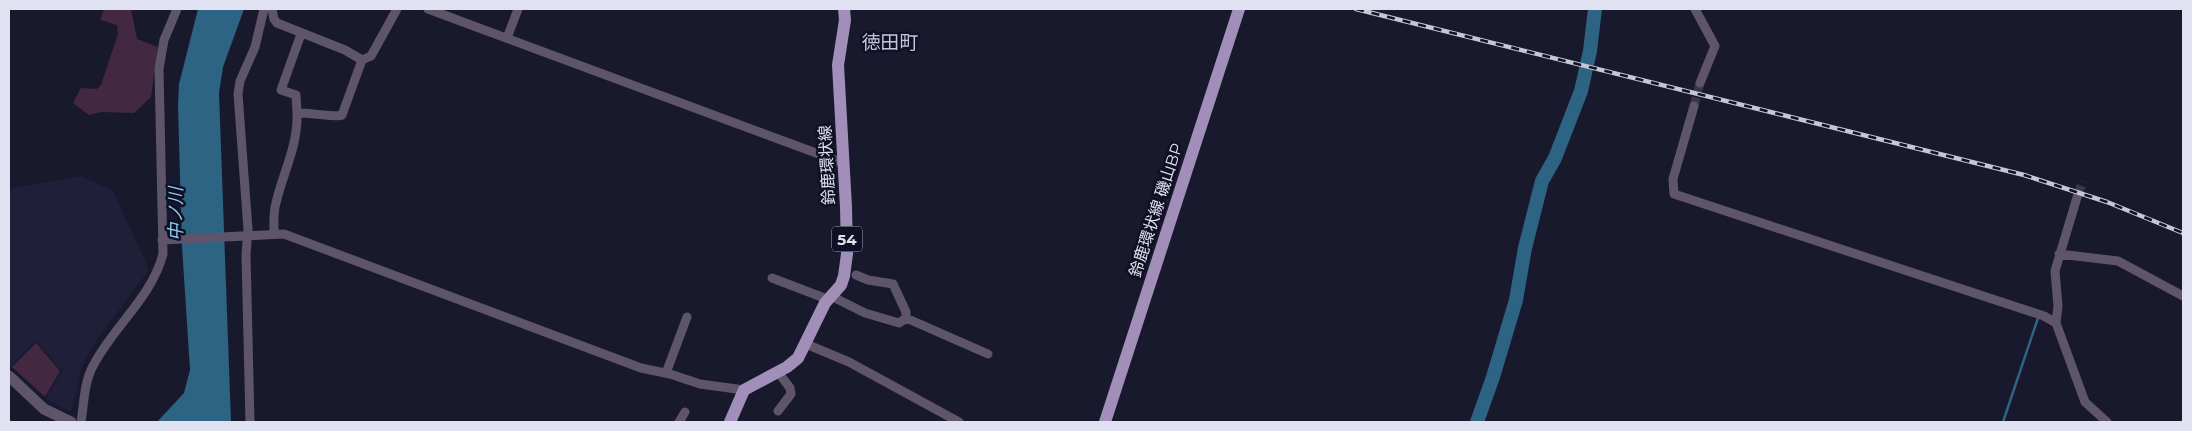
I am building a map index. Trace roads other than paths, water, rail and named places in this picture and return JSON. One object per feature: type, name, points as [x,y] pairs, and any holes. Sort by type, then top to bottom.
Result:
[{"type":"main road","name":"鈴鹿環状線","points":[[744,390],[778,372],[798,358],[829,297],[840,285],[844,276],[847,254],[838,65],[845,20],[844,9]]},
{"type":"main road","name":"鈴鹿環状線 磯山BP","points":[[1105,422],[1239,9]]},
{"type":"main road","points":[[730,422],[744,390]]},
{"type":"street","points":[[81,422],[86,385],[92,366],[156,275],[163,254],[158,69],[164,40],[177,9]]},
{"type":"street","points":[[250,422],[245,236],[248,229],[238,94],[240,81],[255,47],[264,9]]},
{"type":"street","points":[[272,9],[277,23],[344,50],[362,60]]},
{"type":"street","points":[[297,113],[317,113],[334,117],[342,115],[362,60],[371,56],[397,9]]},
{"type":"street","points":[[428,9],[844,163]]},
{"type":"street","points":[[507,38],[518,9]]},
{"type":"street","points":[[1695,9],[1715,46],[1700,84]]},
{"type":"street","points":[[274,234],[276,204],[294,148],[297,113],[296,95],[281,90],[301,34]]},
{"type":"street","points":[[1694,106],[1673,179],[1674,194],[2044,316],[2056,323]]},
{"type":"street","points":[[2078,194],[2055,271],[2058,306],[2056,323],[2085,402],[2107,422]]},
{"type":"street","points":[[162,240],[284,234],[641,368],[666,373],[700,384],[744,390]]},
{"type":"street","points":[[2059,254],[2118,261],[2183,296]]},
{"type":"street","points":[[856,275],[868,280],[893,284],[906,312],[906,318]]},
{"type":"street","points":[[772,278],[829,297],[877,317],[899,323],[906,318]]},
{"type":"street","points":[[666,373],[687,316]]},
{"type":"street","points":[[906,318],[988,354]]},
{"type":"street","points":[[806,344],[849,362],[959,422]]},
{"type":"street","points":[[778,372],[790,388],[791,394],[778,411]]},
{"type":"street","points":[[9,376],[44,409],[70,422]]},
{"type":"street","points":[[679,422],[685,412]]},
{"type":"water","points":[[198,9],[244,9],[223,67],[219,93],[231,422],[157,422],[184,393],[190,370],[182,246],[178,106],[179,84]]},
{"type":"waterway","points":[[1477,422],[1493,377],[1516,300],[1525,248],[1542,181],[1555,158],[1581,91],[1590,51],[1595,9]]},
{"type":"waterway","points":[[2003,422],[2038,318]]},
{"type":"tunnel","points":[[1694,106],[1700,83]]},
{"type":"tunnel","points":[[2078,194],[2083,181]]},
{"type":"railway","points":[[1356,9],[2024,175],[2107,202],[2183,233]]},
{"type":"district","name":"徳田町","points":[[890,42]]},
{"type":"water label","name":"中ノ川","points":[[176,214]]}]
